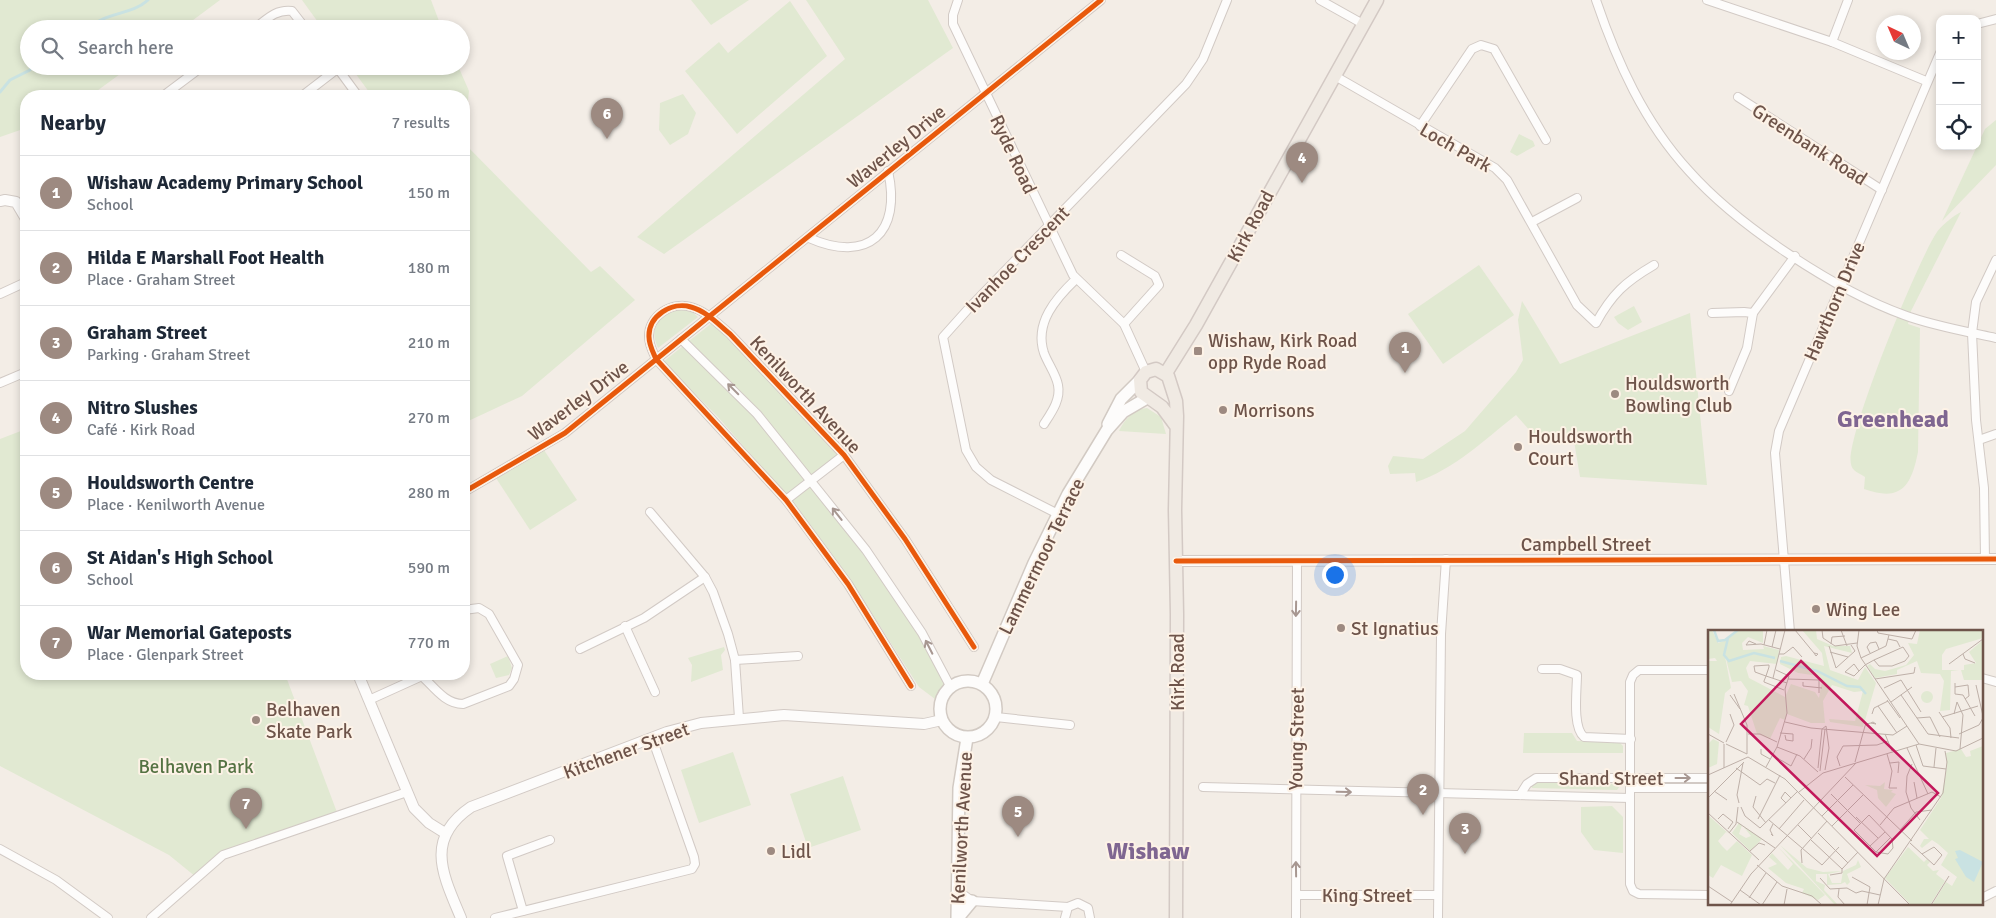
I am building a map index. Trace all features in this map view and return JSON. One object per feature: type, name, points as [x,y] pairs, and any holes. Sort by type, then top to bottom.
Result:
[{"type":"main road","name":"Kirk Road","points":[[1151,400],[1165,397],[1171,388],[1168,378],[1377,0]]},
{"type":"main road","points":[[1168,378],[1156,369],[1143,376],[1140,388],[1151,400],[1162,407],[1176,426]]},
{"type":"main road","name":"Lammermoor Terrace","points":[[982,684],[1034,564],[1058,514],[1107,430],[1115,407],[1143,376]]},
{"type":"main road","name":"Kirk Road","points":[[1168,378],[1176,401],[1176,918]]},
{"type":"main road","name":"Lammermoor Terrace","points":[[1107,430],[1123,412],[1151,400]]},
{"type":"main road","points":[[962,681],[974,681],[982,684],[994,697],[997,707],[996,717],[990,728],[979,736],[967,738],[956,735],[942,720],[941,703],[947,691],[962,681]]},
{"type":"main road","name":"Kenilworth Avenue","points":[[957,918],[959,788],[967,738]]},
{"type":"main road","name":"Kenilworth Avenue","points":[[957,918],[972,901]]},
{"type":"street","name":"Ryde Road","points":[[958,0],[953,15],[954,24],[1048,226],[1076,279],[1124,324],[1143,376]]},
{"type":"street","name":"Waverley Drive","points":[[470,488],[565,433],[809,238],[888,171],[1101,0]]},
{"type":"street","name":"Ivanhoe Crescent","points":[[1058,514],[991,480],[976,467],[966,450],[944,337],[969,308],[1190,79],[1203,59],[1227,0]]},
{"type":"street","points":[[1320,0],[1363,24]]},
{"type":"street","points":[[1596,0],[1615,55],[1638,100],[1688,171],[1715,197],[1748,224],[1840,286],[1906,316],[1996,338]]},
{"type":"street","points":[[1707,0],[1832,42],[1926,81]]},
{"type":"street","points":[[1832,42],[1848,0]]},
{"type":"street","points":[[266,20],[276,12],[284,10],[292,11],[299,20]]},
{"type":"street","points":[[1981,23],[1996,19]]},
{"type":"street","points":[[1420,126],[1472,50],[1481,45],[1494,49],[1546,140]]},
{"type":"street","name":"Hawthorn Drive","points":[[1790,630],[1775,452],[1779,431],[1936,60]]},
{"type":"street","points":[[171,90],[191,75]]},
{"type":"street","points":[[310,90],[329,75]]},
{"type":"street","points":[[344,75],[354,90]]},
{"type":"street","name":"Loch Park","points":[[1335,76],[1495,168],[1507,180],[1577,305],[1596,323],[1608,302],[1623,284],[1654,265]]},
{"type":"street","name":"Greenbank Road","points":[[1738,97],[1882,190]]},
{"type":"street","name":"Waverley Drive","points":[[809,238],[827,246],[848,248],[870,243],[883,228],[890,210],[892,190],[888,171]]},
{"type":"street","points":[[1532,222],[1577,198]]},
{"type":"street","points":[[0,201],[16,202],[20,209]]},
{"type":"street","points":[[1121,255],[1155,276],[1159,285],[1124,324]]},
{"type":"street","points":[[1729,391],[1747,348],[1752,314],[1795,256]]},
{"type":"street","points":[[1985,559],[1984,488],[1972,364],[1972,333],[1976,302],[1996,260]]},
{"type":"street","points":[[1044,424],[1056,404],[1058,386],[1042,345],[1041,338],[1046,312],[1059,295],[1076,279]]},
{"type":"street","points":[[0,294],[20,285]]},
{"type":"street","name":"Waverley Drive","points":[[656,359],[651,348],[650,329],[656,318],[668,308],[678,305],[690,306],[710,317]]},
{"type":"street","points":[[1712,313],[1744,312],[1752,314]]},
{"type":"street","name":"Kenilworth Avenue","points":[[710,317],[730,334],[844,455],[905,539],[974,647]]},
{"type":"street","points":[[681,339],[758,414],[866,550],[922,633],[949,684],[947,691]]},
{"type":"street","points":[[656,359],[786,500],[848,584],[911,686]]},
{"type":"street","points":[[0,383],[20,375]]},
{"type":"street","points":[[1979,440],[1996,434]]},
{"type":"street","name":"Kenilworth Avenue","points":[[786,500],[844,455]]},
{"type":"street","points":[[650,512],[705,578],[728,634],[735,660],[739,718]]},
{"type":"street","points":[[1438,918],[1441,634],[1446,559]]},
{"type":"street","name":"Campbell Street","points":[[1176,560],[1996,559]]},
{"type":"street","name":"Young Street","points":[[1296,918],[1297,560]]},
{"type":"street","points":[[580,649],[659,609],[705,578]]},
{"type":"street","points":[[427,680],[445,698],[457,704],[463,704],[509,686],[514,679],[518,665],[515,656],[489,614],[479,608],[470,609]]},
{"type":"street","points":[[625,626],[655,692]]},
{"type":"street","points":[[735,660],[798,656]]},
{"type":"street","points":[[1542,669],[1560,669],[1577,675],[1576,725],[1579,733],[1584,737],[1631,739]]},
{"type":"street","points":[[1708,670],[1639,670],[1633,675],[1630,682],[1630,884],[1633,891],[1639,894],[1708,895]]},
{"type":"street","points":[[361,680],[407,792],[420,816],[445,833],[442,846],[443,871],[461,918]]},
{"type":"street","points":[[369,700],[411,680]]},
{"type":"street","name":"Kitchener Street","points":[[445,833],[457,816],[470,807],[687,726],[739,718],[784,715],[924,724],[942,720]]},
{"type":"street","points":[[996,717],[1070,725]]},
{"type":"street","points":[[495,918],[692,869],[694,857],[652,738]]},
{"type":"street","name":"Shand Street","points":[[1520,795],[1527,784],[1536,778],[1708,778]]},
{"type":"street","name":"Shand Street","points":[[1631,788],[1652,786],[1708,788]]},
{"type":"street","name":"Shand Street","points":[[1204,788],[1440,792],[1630,798]]},
{"type":"street","points":[[151,918],[223,855],[407,792]]},
{"type":"street","points":[[523,911],[506,856],[550,840]]},
{"type":"street","points":[[0,849],[56,880],[108,918]]},
{"type":"street","points":[[958,886],[962,893],[972,901],[1068,907],[1074,903],[1085,905],[1090,912],[1090,918]]},
{"type":"street","points":[[1984,897],[1996,891]]},
{"type":"street","name":"King Street","points":[[1297,895],[1438,895]]},
{"type":"street","points":[[1065,918],[1068,907]]},
{"type":"green space","points":[[0,0],[220,0],[193,20],[20,20],[20,75],[119,75],[98,90],[20,90],[20,130],[0,137]]},
{"type":"green space","points":[[302,0],[431,0],[439,20],[316,20]]},
{"type":"green space","points":[[691,0],[749,0],[711,25]]},
{"type":"green space","points":[[806,0],[928,0],[953,48],[664,254],[637,237],[845,59]]},
{"type":"green space","points":[[790,1],[827,56],[737,134],[685,71],[719,42],[728,53]]},
{"type":"green space","points":[[357,75],[462,75],[469,90],[368,90]]},
{"type":"green space","points":[[683,94],[696,113],[688,134],[670,145],[659,130],[660,103]]},
{"type":"green space","points":[[1996,120],[1996,165],[1942,221],[1975,150],[1981,150],[1981,138],[1985,129]]},
{"type":"green space","points":[[1519,134],[1533,141],[1535,146],[1517,156],[1510,152]]},
{"type":"green space","points":[[470,149],[591,272],[600,266],[635,300],[522,396],[470,420]]},
{"type":"green space","points":[[1961,212],[1911,311],[1908,324],[1920,328],[1918,452],[1912,474],[1908,483],[1896,492],[1887,494],[1864,489],[1865,477],[1856,472],[1851,464],[1852,448],[1870,387],[1900,311],[1928,248],[1939,229]]},
{"type":"green space","points":[[1479,265],[1514,315],[1443,364],[1408,314]]},
{"type":"green space","name":"Houldsworth Bowling Club","points":[[1522,301],[1560,364],[1690,313],[1707,485],[1580,477],[1573,435],[1539,441],[1516,415],[1469,453],[1444,470],[1416,482],[1415,473],[1390,474],[1388,466],[1393,456],[1423,459],[1465,431],[1516,372],[1523,360],[1518,320]]},
{"type":"green space","points":[[1634,306],[1642,322],[1628,330],[1618,323],[1614,317]]},
{"type":"green space","points":[[676,309],[690,310],[698,317],[658,348],[654,335],[656,324],[669,312]]},
{"type":"green space","points":[[712,323],[795,406],[838,455],[811,476],[759,411],[689,341]]},
{"type":"green space","points":[[683,346],[755,416],[806,479],[786,495],[718,417],[663,362]]},
{"type":"green space","points":[[1147,408],[1161,417],[1166,434],[1119,431],[1130,415],[1138,410]]},
{"type":"green space","name":"Belhaven Park","points":[[20,431],[20,680],[287,680],[338,815],[237,849],[196,877],[169,855],[0,766],[0,439]]},
{"type":"green space","points":[[542,447],[577,500],[530,530],[494,475]]},
{"type":"green space","points":[[809,486],[864,552],[919,634],[948,690],[935,699],[919,687],[851,581],[792,500]]},
{"type":"green space","points":[[724,647],[725,650],[721,655],[723,670],[691,682],[692,665],[688,658]]},
{"type":"green space","points":[[508,656],[512,668],[509,675],[496,678],[490,664]]},
{"type":"green space","points":[[1524,733],[1572,733],[1577,741],[1619,742],[1623,746],[1623,753],[1523,753]]},
{"type":"green space","points":[[733,752],[751,805],[699,823],[681,770]]},
{"type":"green space","points":[[843,776],[861,830],[808,848],[790,794]]},
{"type":"green space","points":[[1540,782],[1618,784],[1620,786],[1617,790],[1532,788],[1532,785]]},
{"type":"green space","points":[[1612,806],[1623,817],[1623,853],[1594,850],[1581,832],[1581,807]]},
{"type":"waterway","points":[[101,20],[134,9],[148,0]]},
{"type":"waterway","points":[[0,92],[10,80],[20,75]]},
{"type":"cycle path","points":[[470,488],[565,433],[1101,0]]},
{"type":"cycle path","points":[[911,686],[848,584],[786,500],[656,359],[651,348],[650,329],[652,323],[662,312],[676,306],[684,306],[696,309],[712,318],[730,334],[844,455],[905,539],[974,647]]},
{"type":"cycle path","points":[[1176,561],[1996,559]]},
{"type":"place","name":"St Aidan's High School","points":[[607,139]]},
{"type":"place","name":"Nitro Slushes","points":[[1302,183]]},
{"type":"place","name":"Wishaw, Kirk Road opp Ryde Road","points":[[1198,351]]},
{"type":"place","name":"Wishaw Academy Primary School","points":[[1405,373]]},
{"type":"place","name":"Houldsworth Bowling Club","points":[[1615,394]]},
{"type":"place","name":"Morrisons","points":[[1223,410]]},
{"type":"place","name":"Houldsworth Court","points":[[1518,447]]},
{"type":"place","name":"Wing Lee","points":[[1816,609]]},
{"type":"place","name":"St Ignatius","points":[[1341,628]]},
{"type":"place","name":"Belhaven Skate Park","points":[[256,720]]},
{"type":"place","name":"Hilda E Marshall Foot Health","points":[[1423,815]]},
{"type":"place","name":"War Memorial Gateposts","points":[[246,829]]},
{"type":"place","name":"Houldsworth Centre","points":[[1018,837]]},
{"type":"place","name":"Lidl","points":[[771,851]]},
{"type":"place","name":"Graham Street","points":[[1465,854]]},
{"type":"district","name":"Greenhead","points":[[1893,419]]},
{"type":"district","name":"Wishaw","points":[[1148,851]]}]
